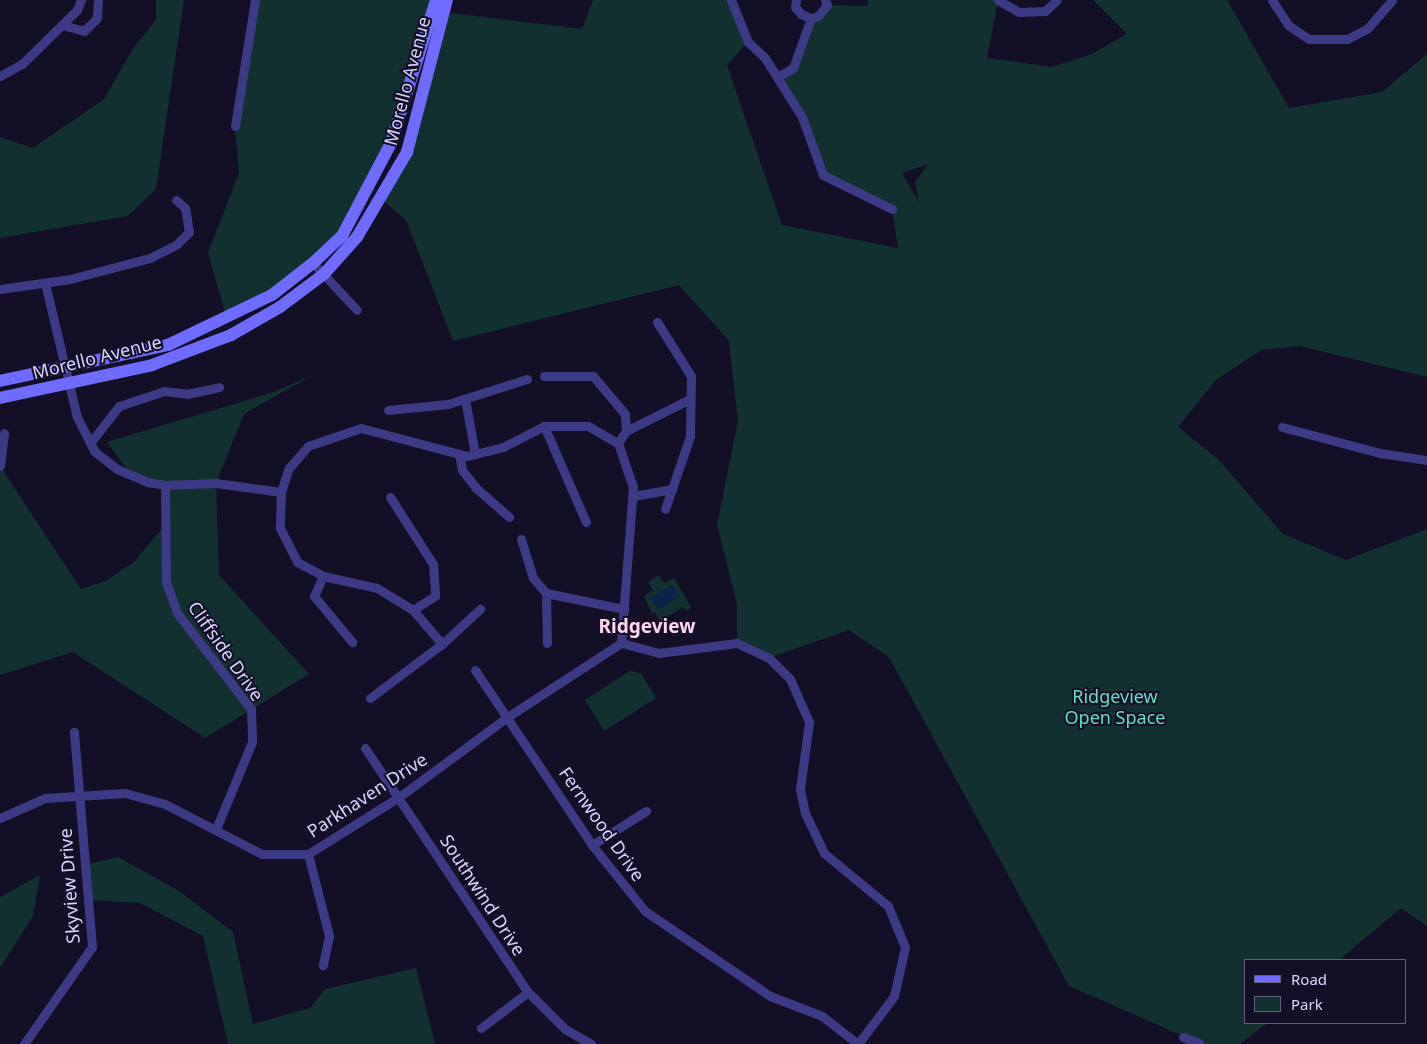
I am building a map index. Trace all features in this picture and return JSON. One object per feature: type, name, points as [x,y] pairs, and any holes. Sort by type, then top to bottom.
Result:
[{"type":"street","points":[[0,76],[22,64],[62,25],[81,0]]},
{"type":"street","points":[[62,25],[84,31],[97,18],[98,0]]},
{"type":"street","points":[[235,126],[254,0]]},
{"type":"street","name":"Morello Avenue","points":[[0,381],[168,345],[272,295],[314,263],[342,236],[391,143],[436,0]]},
{"type":"street","name":"Morello Avenue","points":[[0,398],[152,365],[231,335],[280,307],[324,274],[357,237],[407,152],[447,0]]},
{"type":"street","points":[[732,0],[748,42],[777,77],[802,117],[823,174],[892,209]]},
{"type":"street","points":[[796,0],[796,7],[801,14],[810,18],[818,16],[827,5],[825,0]]},
{"type":"street","points":[[998,0],[1019,12],[1045,11],[1057,0]]},
{"type":"street","points":[[1272,0],[1288,25],[1309,38],[1347,39],[1367,29],[1392,0]]},
{"type":"street","points":[[777,77],[793,68],[810,18]]},
{"type":"street","points":[[0,289],[44,282],[150,258],[177,244],[190,225],[185,208],[176,200]]},
{"type":"street","points":[[314,263],[357,310]]},
{"type":"street","points":[[44,282],[64,366],[71,383],[77,417],[94,451],[117,470],[165,485],[216,483],[281,492]]},
{"type":"street","points":[[657,322],[691,376],[690,436],[665,509]]},
{"type":"street","points":[[544,376],[593,376],[625,414],[626,431]]},
{"type":"street","points":[[388,410],[465,398],[527,379]]},
{"type":"street","points":[[90,443],[119,406],[164,391],[187,394],[219,387]]},
{"type":"street","points":[[465,398],[475,454]]},
{"type":"street","points":[[618,443],[626,431],[690,399]]},
{"type":"street","points":[[544,426],[586,522]]},
{"type":"street","points":[[442,644],[413,610],[377,588],[323,576],[297,562],[280,528],[281,492],[289,468],[308,446],[361,428],[459,454],[475,454],[503,447],[544,426],[588,426],[618,443],[632,496],[622,643],[659,653],[737,643],[769,658],[790,679],[810,722],[800,789],[805,813],[824,852],[888,906],[905,947],[894,996],[858,1044]]},
{"type":"street","points":[[1282,427],[1380,453],[1427,460]]},
{"type":"street","points":[[0,466],[4,433]]},
{"type":"street","points":[[459,454],[462,470],[476,488],[509,518]]},
{"type":"street","name":"Cliffside Drive","points":[[165,485],[166,582],[177,613],[251,710],[252,742],[216,829]]},
{"type":"street","points":[[632,496],[672,489]]},
{"type":"street","points":[[390,497],[433,564],[435,596],[413,610]]},
{"type":"street","points":[[521,539],[533,578],[546,593],[624,609]]},
{"type":"street","points":[[323,576],[314,596],[352,642]]},
{"type":"street","points":[[546,593],[547,643]]},
{"type":"street","points":[[370,698],[442,644],[480,609]]},
{"type":"street","name":"Parkhaven Drive","points":[[0,818],[45,798],[78,794],[125,793],[166,804],[262,854],[308,854],[399,797],[509,716],[622,643]]},
{"type":"street","name":"Fernwood Drive","points":[[475,670],[509,716],[592,845],[645,911],[770,996],[822,1016],[858,1044]]},
{"type":"street","name":"Skyview Drive","points":[[24,1044],[92,947],[74,732]]},
{"type":"street","name":"Southwind Drive","points":[[365,748],[528,992],[565,1029],[591,1044]]},
{"type":"street","points":[[592,845],[646,811]]},
{"type":"street","points":[[308,854],[330,936],[323,965]]},
{"type":"street","points":[[481,1028],[528,992]]},
{"type":"street","points":[[1183,1036],[1200,1044]]},
{"type":"green space","points":[[156,0],[184,0],[156,189],[128,216],[0,238],[0,137],[33,148],[104,99],[134,47],[156,20]]},
{"type":"green space","points":[[255,0],[436,0],[391,143],[342,236],[313,263],[227,319],[208,253],[239,173],[235,126]]},
{"type":"green space","name":"Ridgeview Open Space","points":[[593,0],[731,0],[748,42],[727,65],[782,225],[898,248],[892,209],[823,175],[802,117],[777,77],[793,68],[807,30],[827,5],[867,6],[868,0],[998,0],[987,58],[1052,67],[1092,54],[1127,34],[1093,0],[1227,0],[1289,108],[1382,92],[1427,54],[1427,377],[1300,346],[1261,350],[1215,381],[1178,427],[1218,459],[1283,534],[1346,560],[1427,529],[1427,926],[1401,908],[1340,959],[1244,959],[1244,1024],[1266,1024],[1240,1044],[1201,1044],[1069,986],[889,657],[849,630],[769,658],[737,643],[737,605],[717,525],[738,421],[729,341],[679,285],[453,341],[406,220],[380,198],[407,152],[444,12],[582,29]],"holes":[[[928,164],[915,182],[919,202],[902,173]]]},
{"type":"green space","points":[[313,375],[244,414],[216,483],[219,575],[309,674],[205,738],[73,652],[0,675],[0,466],[81,589],[105,581],[134,562],[165,525],[165,485],[132,476],[107,442],[271,393]]},
{"type":"green space","points":[[659,575],[664,583],[674,578],[691,607],[686,611],[683,607],[660,621],[655,612],[652,614],[644,596],[653,590],[648,582]]},
{"type":"green space","points":[[630,671],[641,673],[656,698],[604,731],[585,700]]},
{"type":"green space","points":[[118,857],[179,891],[233,932],[253,1024],[310,1008],[325,989],[416,968],[435,1044],[228,1044],[203,936],[140,903],[88,900],[85,865]]},
{"type":"green space","points":[[40,875],[33,916],[0,968],[0,897]]},
{"type":"water","points":[[672,585],[679,597],[658,610],[650,598]]},
{"type":"district","name":"Ridgeview","points":[[647,627]]}]
